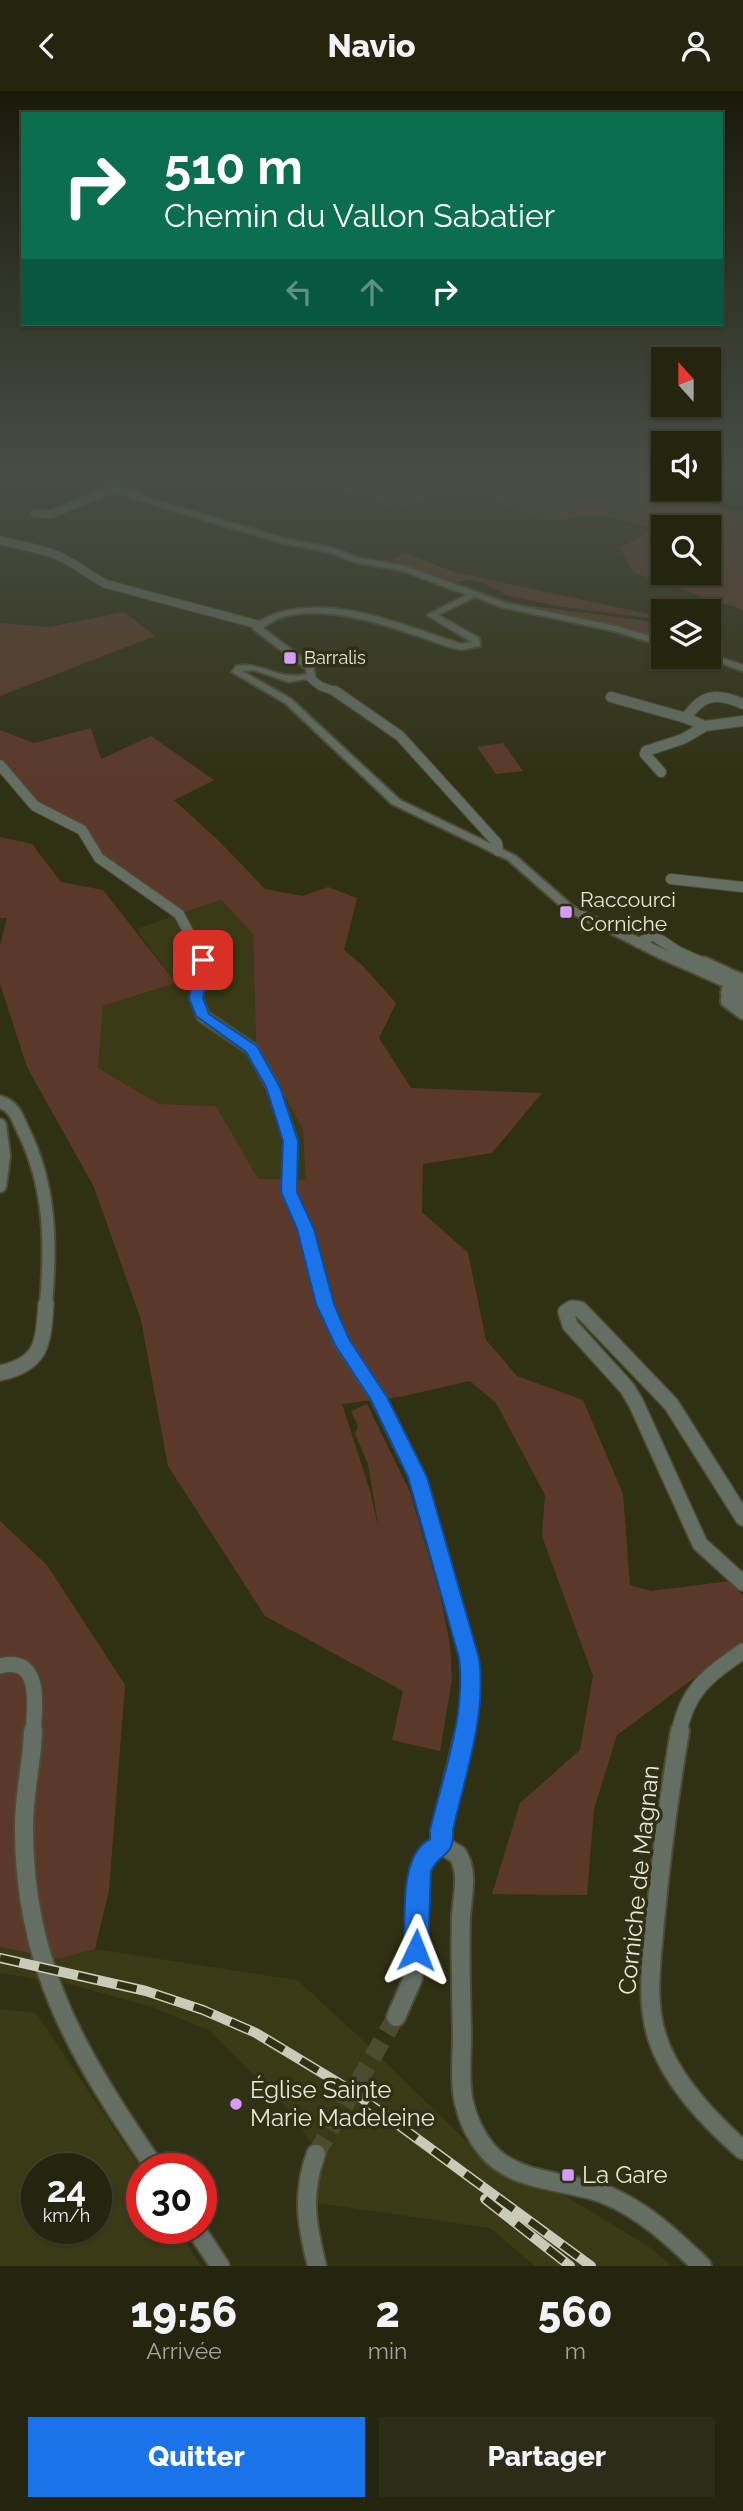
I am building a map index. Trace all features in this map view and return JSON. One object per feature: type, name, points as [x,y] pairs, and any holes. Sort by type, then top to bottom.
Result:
[{"type":"street","points":[[90,576],[106,584],[259,625],[300,611],[332,610],[387,623],[461,647],[470,647],[478,642],[431,615],[473,595]]},
{"type":"street","points":[[422,576],[523,610],[616,629],[651,639]]},
{"type":"street","points":[[259,625],[261,632],[312,670],[309,677]]},
{"type":"street","points":[[721,661],[743,668]]},
{"type":"street","points":[[498,851],[497,843],[400,736],[334,690],[309,677],[284,680],[254,667],[236,670],[288,701],[397,803],[518,863],[570,909],[639,943],[653,935],[736,988],[743,1001]]},
{"type":"street","points":[[686,718],[696,703],[713,694],[729,696],[743,704]]},
{"type":"street","points":[[611,697],[705,726]]},
{"type":"street","points":[[661,772],[645,754],[646,751],[683,740],[705,726],[743,720]]},
{"type":"street","points":[[0,765],[35,806],[82,830],[99,858],[179,914],[203,960],[196,998],[203,1016],[251,1049],[273,1087],[291,1141],[289,1192],[305,1229],[325,1304],[341,1341],[378,1397],[417,1477],[469,1658],[472,1679],[470,1707],[441,1830],[442,1845]]},
{"type":"street","points":[[671,879],[743,887]]},
{"type":"street","points":[[736,988],[727,1001],[743,1013]]},
{"type":"street","points":[[0,1102],[13,1109],[40,1169],[46,1200],[47,1262],[45,1320],[40,1349],[36,1356],[23,1366],[0,1373]]},
{"type":"street","points":[[0,1125],[4,1156],[0,1187]]},
{"type":"street","points":[[743,1518],[671,1404],[580,1309],[572,1308],[566,1312],[570,1325],[627,1388],[636,1403],[700,1544],[743,1583]]},
{"type":"street","name":"Corniche de Magnan","points":[[743,1651],[706,1677],[691,1697],[682,1718],[665,1815],[649,1993],[657,2037],[673,2071],[686,2090],[743,2150]]},
{"type":"street","points":[[0,1666],[13,1663],[24,1665],[30,1673],[33,1693],[34,1729],[24,1813],[24,1845],[25,1889],[35,1946],[53,1998],[80,2053],[145,2153]]},
{"type":"street","points":[[396,2017],[413,1978],[419,1870],[428,1853],[442,1845]]},
{"type":"street","points":[[442,1845],[456,1852],[464,1867],[461,1944],[463,2089],[466,2110],[478,2138],[495,2158],[525,2175],[591,2190],[620,2203],[673,2240],[702,2266]]},
{"type":"street","points":[[316,2154],[306,2182],[303,2201],[317,2266]]},
{"type":"street","points":[[206,2244],[220,2266]]},
{"type":"shaded area","points":[[432,576],[470,576],[651,614],[651,618],[557,606],[506,595],[484,583],[468,580],[452,583]]},
{"type":"shaded area","points":[[721,576],[743,576],[743,610],[721,603],[721,599],[711,599],[669,585],[721,585]]},
{"type":"shaded area","points":[[531,606],[651,621],[651,636],[605,623],[534,610]]},
{"type":"shaded area","points":[[124,612],[155,636],[0,696],[0,623],[49,627]]},
{"type":"shaded area","points":[[91,728],[101,759],[151,736],[214,780],[174,800],[219,841],[265,889],[303,896],[328,887],[357,898],[344,950],[362,965],[396,1003],[379,1038],[411,1088],[542,1093],[492,1153],[423,1164],[422,1212],[468,1253],[486,1340],[517,1376],[583,1400],[623,1494],[630,1585],[651,1591],[730,1581],[743,1596],[743,1642],[617,1735],[594,1809],[587,1895],[492,1894],[520,1803],[580,1750],[593,1676],[542,1536],[545,1495],[496,1403],[470,1381],[399,1397],[342,1404],[370,1491],[379,1530],[368,1464],[355,1434],[358,1426],[351,1411],[367,1404],[410,1492],[440,1594],[450,1645],[452,1679],[440,1751],[392,1740],[403,1691],[265,1616],[168,1466],[141,1320],[94,1187],[27,1067],[0,984],[0,946],[7,918],[0,918],[0,837],[32,844],[61,882],[103,890],[176,983],[103,1006],[98,1068],[159,1104],[216,1106],[258,1179],[306,1180],[303,1130],[256,1042],[253,934],[221,900],[179,914],[113,869],[82,830],[35,806],[0,765],[0,730],[34,743]]},
{"type":"shaded area","points":[[503,743],[523,771],[496,774],[477,747]]},
{"type":"shaded area","points":[[221,900],[253,934],[256,1042],[303,1130],[307,1181],[258,1180],[216,1106],[159,1104],[98,1068],[103,1006],[176,983],[136,929]]},
{"type":"shaded area","points":[[0,1521],[47,1565],[125,1685],[109,1890],[95,1949],[59,1959],[0,1947]]},
{"type":"shaded area","points":[[0,1947],[59,1959],[95,1949],[297,1980],[471,2146],[544,2191],[559,2192],[651,2248],[671,2266],[535,2266],[490,2228],[316,2203],[322,2161],[291,2112],[210,2031],[152,2007],[73,1985],[0,1973]]},
{"type":"shaded area","points":[[0,2009],[36,2013],[130,2153],[126,2153],[126,2244],[187,2244],[201,2266],[0,2266]]},
{"type":"tunnel","points":[[316,2154],[396,2017]]},
{"type":"railway","points":[[0,1958],[146,1991],[203,2010],[256,2033],[352,2091],[591,2266]]},
{"type":"railway","points":[[485,2199],[570,2266]]},
{"type":"place","name":"Barralis","points":[[290,658]]},
{"type":"place","name":"Raccourci Corniche","points":[[566,912]]},
{"type":"place","name":"Église Sainte Marie Madeleine","points":[[236,2104]]},
{"type":"place","name":"La Gare","points":[[568,2175]]},
{"type":"route","points":[[203,960],[196,998],[203,1016],[251,1049],[273,1087],[291,1141],[289,1192],[305,1229],[325,1304],[334,1329],[368,1378],[417,1477],[469,1658],[472,1679],[470,1707],[441,1830],[442,1845],[424,1857],[419,1870],[416,1950]]}]
